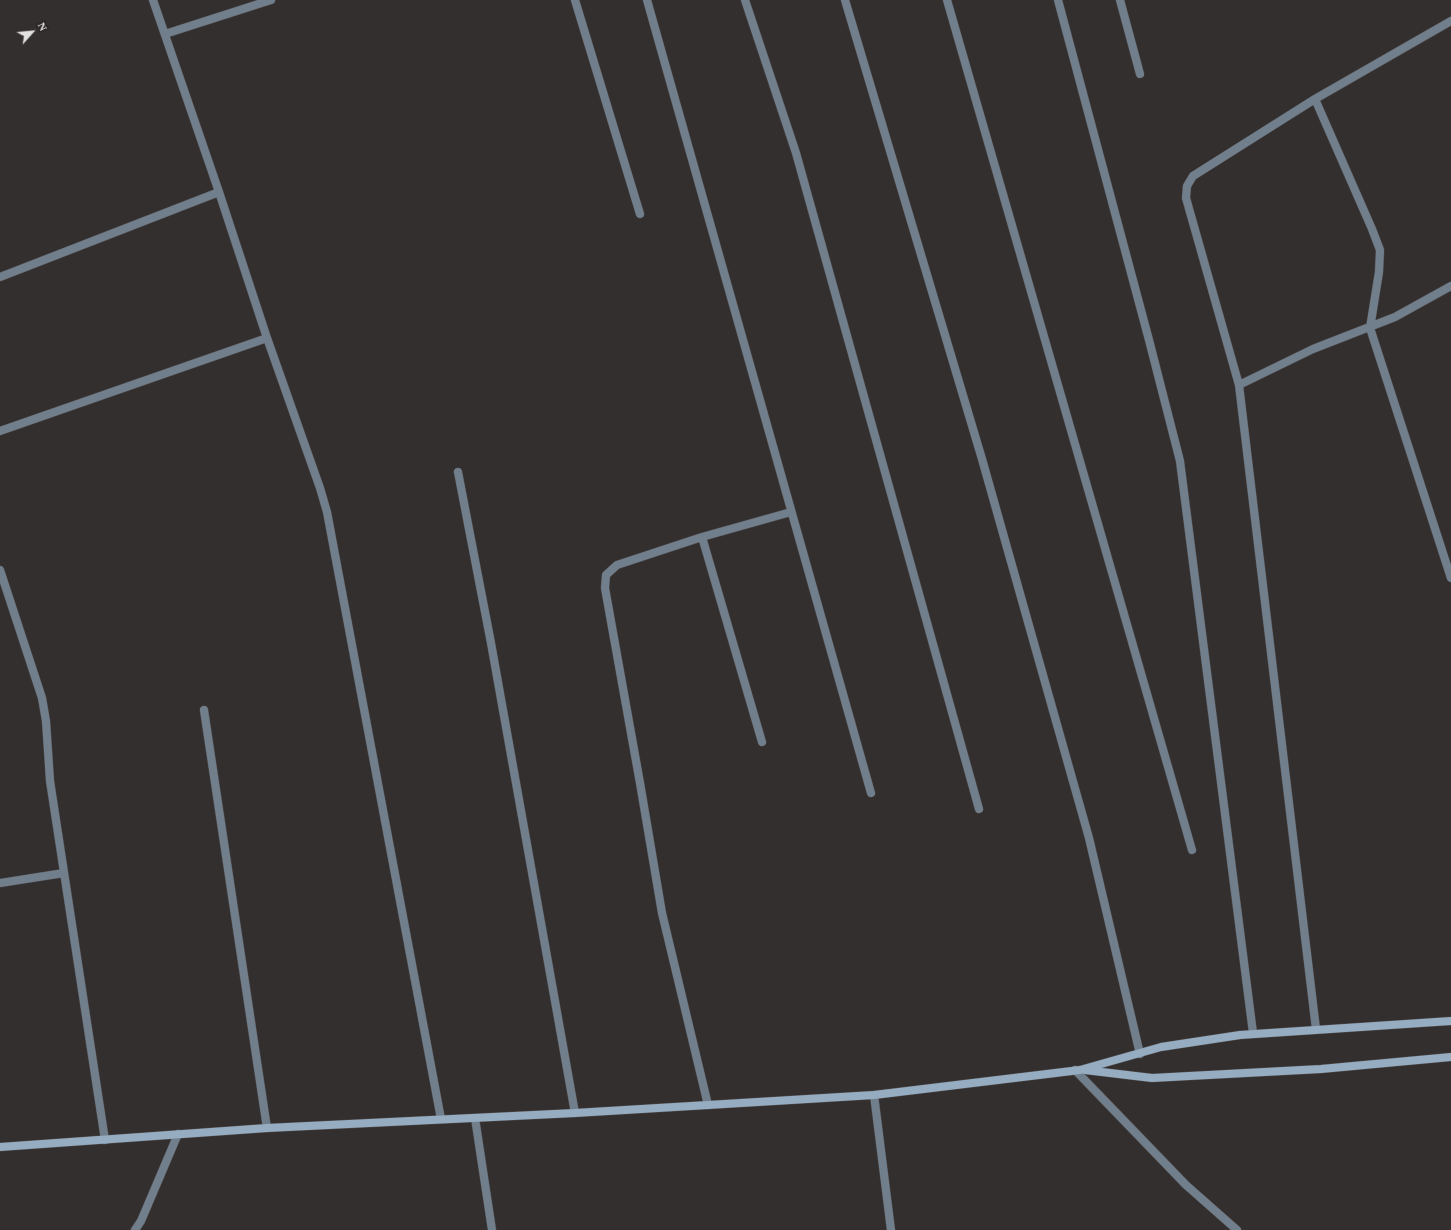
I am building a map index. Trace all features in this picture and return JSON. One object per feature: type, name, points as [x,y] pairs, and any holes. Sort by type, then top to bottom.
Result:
[{"type":"main road","points":[[0,1147],[267,1128],[575,1113],[874,1095],[1078,1070],[1161,1047],[1253,1033],[1451,1021]]},
{"type":"main road","points":[[1078,1070],[1152,1078],[1321,1069],[1451,1057]]},
{"type":"street","points":[[153,0],[267,338],[320,488],[333,536],[441,1120]]},
{"type":"street","points":[[165,34],[271,0]]},
{"type":"street","points":[[575,0],[640,214]]},
{"type":"street","points":[[647,0],[871,793]]},
{"type":"street","points":[[745,0],[794,147],[979,809]]},
{"type":"street","points":[[845,0],[982,459],[1087,830],[1140,1054]]},
{"type":"street","points":[[947,0],[1192,850]]},
{"type":"street","points":[[1058,0],[1153,354],[1180,461],[1253,1033]]},
{"type":"street","points":[[1120,0],[1140,74]]},
{"type":"street","points":[[1316,1029],[1239,385],[1186,198],[1187,186],[1193,176],[1315,99],[1451,21]]},
{"type":"street","points":[[1315,99],[1380,250],[1380,272],[1370,328],[1451,578]]},
{"type":"street","points":[[0,277],[219,192]]},
{"type":"street","points":[[1239,385],[1313,349],[1395,317],[1451,286]]},
{"type":"street","points":[[0,431],[267,338]]},
{"type":"street","points":[[458,472],[500,688],[575,1113]]},
{"type":"street","points":[[708,1105],[662,913],[605,588],[606,574],[617,565],[702,537],[791,512]]},
{"type":"street","points":[[702,537],[762,742]]},
{"type":"street","points":[[0,570],[42,698],[46,721],[50,781],[105,1140]]},
{"type":"street","points":[[204,710],[267,1128]]},
{"type":"street","points":[[0,883],[64,873]]},
{"type":"street","points":[[1078,1070],[1186,1184],[1237,1230]]},
{"type":"street","points":[[874,1095],[891,1230]]},
{"type":"street","points":[[475,1118],[492,1230]]},
{"type":"street","points":[[135,1230],[141,1221],[178,1134]]}]
